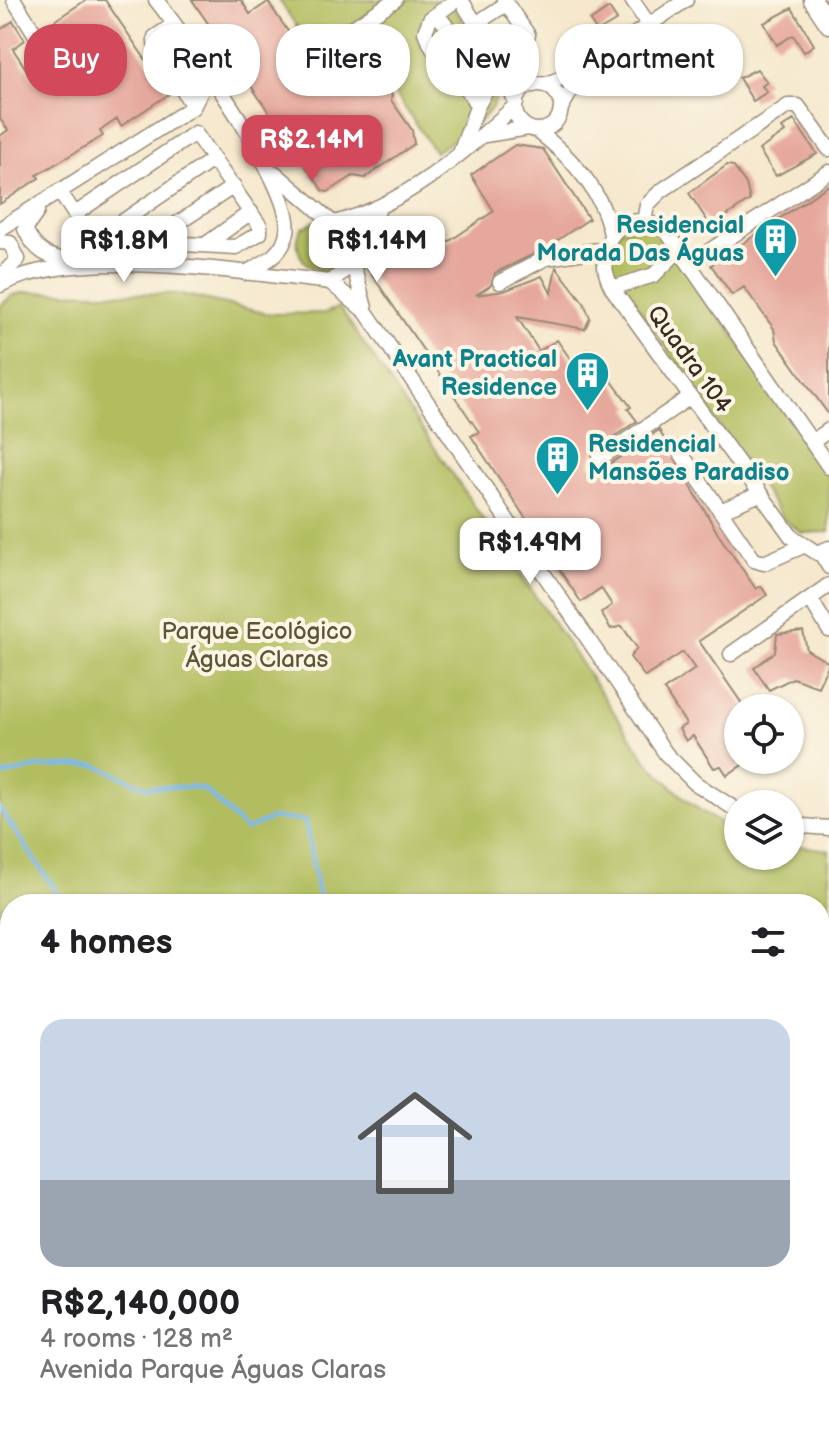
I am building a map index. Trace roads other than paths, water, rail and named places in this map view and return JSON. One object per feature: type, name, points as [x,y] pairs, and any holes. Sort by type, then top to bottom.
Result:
[{"type":"main road","points":[[813,0],[829,24]]},
{"type":"street","points":[[14,0],[29,24]]},
{"type":"street","points":[[358,24],[395,0]]},
{"type":"street","points":[[477,107],[429,42],[426,27],[437,14],[458,0],[477,23],[505,2],[520,24]]},
{"type":"street","points":[[632,0],[648,24]]},
{"type":"street","points":[[650,24],[686,0]]},
{"type":"street","points":[[158,1],[172,24]]},
{"type":"street","points":[[437,14],[445,24]]},
{"type":"street","points":[[334,223],[381,207],[484,135],[516,104],[525,89],[555,79]]},
{"type":"street","points":[[540,85],[557,94],[560,112]]},
{"type":"street","points":[[186,96],[193,107]]},
{"type":"street","points":[[193,107],[198,96]]},
{"type":"street","points":[[222,96],[269,167],[286,211],[288,230],[280,250],[244,273]]},
{"type":"street","points":[[460,153],[483,96]]},
{"type":"street","points":[[513,96],[518,119],[533,129]]},
{"type":"street","points":[[484,135],[550,127],[569,96]]},
{"type":"street","points":[[0,229],[193,107],[221,106],[234,114]]},
{"type":"street","points":[[500,282],[546,258],[608,242],[637,221],[661,191],[788,106],[798,106],[829,149]]},
{"type":"street","name":"Quadra 104","points":[[560,112],[565,152]]},
{"type":"street","name":"Quadra 104","points":[[533,129],[565,152],[600,202],[608,242],[604,266],[612,288],[791,536],[803,546],[826,557]]},
{"type":"street","points":[[56,193],[89,235],[97,239],[236,247],[260,233],[251,212],[195,133],[75,214]]},
{"type":"street","points":[[97,239],[214,159]]},
{"type":"street","points":[[269,167],[303,200],[347,235],[366,312]]},
{"type":"street","points":[[691,263],[829,172]]},
{"type":"street","points":[[136,265],[141,243],[234,186]]},
{"type":"street","points":[[56,193],[26,223],[31,244],[40,253],[101,264],[330,282],[366,312],[666,754],[695,783],[724,802]]},
{"type":"street","name":"Quadra 104","points":[[600,202],[637,221],[658,225],[681,248],[829,467]]},
{"type":"street","points":[[330,282],[353,257],[381,207]]},
{"type":"street","points":[[205,245],[251,212]]},
{"type":"street","points":[[0,242],[10,243],[18,259],[0,277]]},
{"type":"street","name":"Quadra 104","points":[[612,288],[654,275],[681,248]]},
{"type":"street","points":[[0,285],[55,267],[101,264]]},
{"type":"street","points":[[599,459],[690,397]]},
{"type":"street","points":[[812,442],[829,430]]},
{"type":"street","points":[[678,449],[750,555],[760,563],[803,546]]},
{"type":"street","points":[[720,511],[760,494]]},
{"type":"street","points":[[731,654],[829,585]]},
{"type":"street","points":[[811,600],[828,626]]},
{"type":"street","points":[[804,826],[829,828]]},
{"type":"waterway","points":[[0,776],[37,767],[95,765],[146,787],[194,787],[206,791],[246,830],[273,818],[305,821],[318,894]]},
{"type":"waterway","points":[[0,809],[58,894]]},
{"type":"place","name":"Residencial Morada Das Águas","points":[[775,278]]},
{"type":"place","name":"Avant Practical Residence","points":[[588,412]]},
{"type":"place","name":"Residencial Mansões Paradiso","points":[[557,497]]},
{"type":"park label","name":"Parque Ecológico Águas Claras","points":[[257,645]]}]
